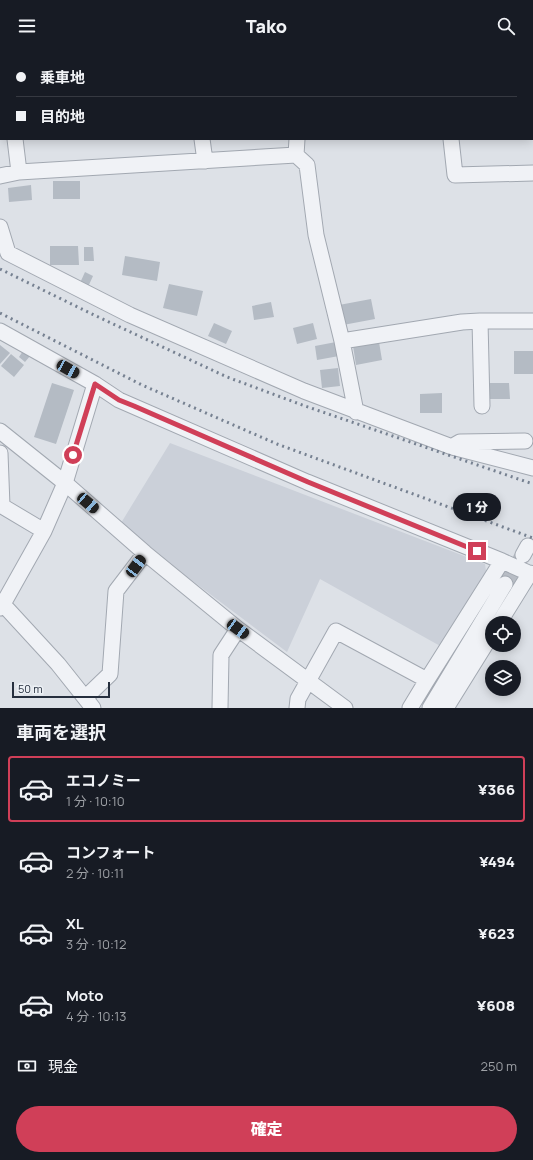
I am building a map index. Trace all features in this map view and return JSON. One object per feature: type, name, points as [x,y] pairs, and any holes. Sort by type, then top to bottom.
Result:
[{"type":"street","points":[[15,140],[19,172]]},
{"type":"street","points":[[202,140],[205,161]]},
{"type":"street","points":[[296,155],[297,140]]},
{"type":"street","points":[[451,140],[455,176],[533,173]]},
{"type":"street","points":[[0,176],[19,172],[296,155],[307,165],[316,235],[342,341],[356,412]]},
{"type":"street","points":[[0,227],[8,253],[130,315],[304,391],[356,412],[452,447],[533,468]]},
{"type":"street","points":[[480,321],[482,406]]},
{"type":"street","points":[[342,341],[462,322],[533,321]]},
{"type":"street","points":[[0,331],[95,384],[119,400],[308,482],[531,574],[504,616]]},
{"type":"street","points":[[95,384],[65,483],[44,531],[1,604],[58,664],[89,703],[110,674],[116,591],[145,553]]},
{"type":"street","points":[[1,436],[65,483],[145,553],[238,629],[345,708]]},
{"type":"street","points":[[452,447],[460,442],[525,441]]},
{"type":"street","points":[[0,453],[2,506],[44,531]]},
{"type":"street","points":[[410,708],[426,680],[502,561]]},
{"type":"street","points":[[430,708],[505,584]]},
{"type":"street","points":[[220,708],[221,655],[238,629]]},
{"type":"street","points":[[297,708],[298,699],[336,631],[426,680]]},
{"type":"street","points":[[446,708],[485,645]]},
{"type":"shaded area","points":[[170,443],[485,564],[486,571],[442,647],[320,579],[287,652],[186,576],[121,523]]},
{"type":"building","points":[[53,181],[80,181],[80,199],[53,199]]},
{"type":"building","points":[[31,185],[32,200],[9,202],[8,188]]},
{"type":"building","points":[[50,246],[78,246],[79,265],[50,265]]},
{"type":"building","points":[[84,247],[93,247],[94,261],[84,261]]},
{"type":"building","points":[[125,256],[160,262],[157,281],[122,275]]},
{"type":"building","points":[[85,272],[93,276],[88,287],[80,283]]},
{"type":"building","points":[[169,284],[203,291],[197,316],[163,308]]},
{"type":"building","points":[[371,299],[375,319],[343,325],[339,305]]},
{"type":"building","points":[[271,302],[274,317],[254,320],[252,306]]},
{"type":"building","points":[[214,323],[232,331],[226,344],[208,336]]},
{"type":"building","points":[[313,323],[317,339],[297,344],[293,328]]},
{"type":"building","points":[[336,342],[339,356],[317,360],[315,346]]},
{"type":"building","points":[[379,342],[382,360],[356,365],[353,346]]},
{"type":"building","points":[[0,345],[10,353],[0,364]]},
{"type":"building","points":[[23,351],[30,356],[25,362],[19,357]]},
{"type":"building","points":[[514,351],[533,351],[533,374],[514,374]]},
{"type":"building","points":[[11,354],[24,365],[14,377],[1,366]]},
{"type":"building","points":[[338,368],[340,386],[322,388],[320,370]]},
{"type":"building","points":[[52,383],[74,390],[56,444],[34,437]]},
{"type":"building","points":[[487,383],[509,383],[510,399],[487,399]]},
{"type":"building","points":[[442,393],[442,413],[420,413],[420,394]]},
{"type":"tunnel","points":[[505,584],[522,556]]},
{"type":"railway","points":[[0,269],[227,377],[305,406],[533,484]]},
{"type":"railway","points":[[0,313],[142,385],[277,444],[533,538]]},
{"type":"route","points":[[73,455],[95,384],[119,400],[308,482],[477,551]]}]
